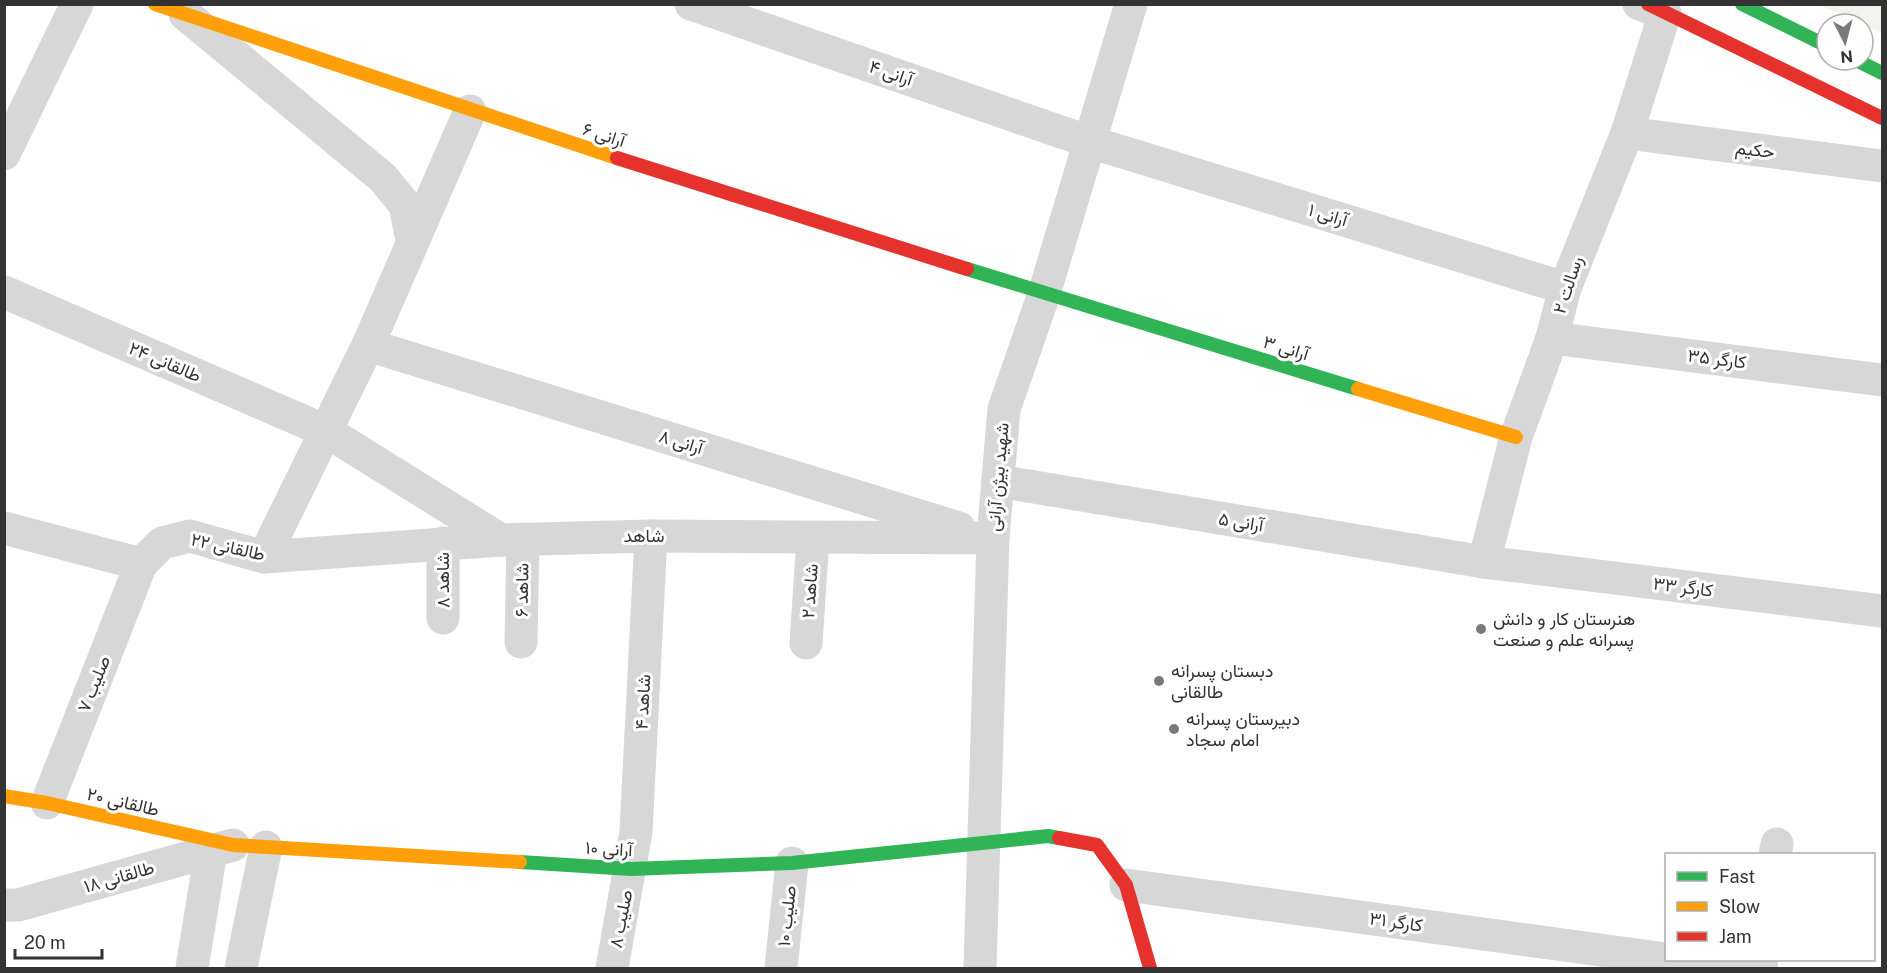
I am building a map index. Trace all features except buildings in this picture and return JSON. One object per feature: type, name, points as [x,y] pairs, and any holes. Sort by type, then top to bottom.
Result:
[{"type":"street","points":[[4,154],[77,4]]},
{"type":"street","name":"آرانی ۴","points":[[691,4],[1090,142]]},
{"type":"street","name":"شهید بیژن آرانی","points":[[980,969],[982,842],[993,538],[1004,409],[1044,294],[1131,4]]},
{"type":"street","points":[[1742,4],[1815,40]]},
{"type":"street","points":[[1650,7],[1882,118]]},
{"type":"street","name":"رسالت ۲","points":[[1484,562],[1516,437],[1552,338],[1565,288],[1627,133],[1650,7]]},
{"type":"street","points":[[170,9],[383,178],[405,205],[412,240]]},
{"type":"street","name":"آرانی ۶","points":[[170,9],[470,111],[1044,294]]},
{"type":"street","points":[[264,558],[368,345],[470,111]]},
{"type":"street","name":"حکیم","points":[[1627,133],[1882,166]]},
{"type":"street","name":"آرانی ۱","points":[[1090,142],[1565,288]]},
{"type":"street","name":"طالقانی ۲۴","points":[[4,292],[326,431]]},
{"type":"street","name":"آرانی ۳","points":[[1044,294],[1516,437]]},
{"type":"street","name":"کارگر ۳۵","points":[[1552,338],[1882,380]]},
{"type":"street","name":"آرانی ۸","points":[[368,345],[993,538]]},
{"type":"street","points":[[326,431],[512,539]]},
{"type":"street","name":"آرانی ۵","points":[[998,481],[1484,562]]},
{"type":"street","points":[[4,528],[141,564]]},
{"type":"street","name":"طالقانی ۲۲","points":[[141,564],[162,543],[190,536],[264,558],[512,539]]},
{"type":"street","name":"شاهد","points":[[512,539],[651,536],[993,538]]},
{"type":"street","name":"شاهد ۴","points":[[631,869],[636,832],[651,536]]},
{"type":"street","name":"شاهد ۲","points":[[806,643],[813,538]]},
{"type":"street","name":"شاهد ۶","points":[[512,539],[521,642]]},
{"type":"street","name":"شاهد ۸","points":[[443,543],[443,618]]},
{"type":"street","name":"کارگر ۳۳","points":[[1484,562],[1882,611]]},
{"type":"street","name":"صلیب ۷","points":[[47,803],[141,564]]},
{"type":"street","name":"طالقانی ۲۰","points":[[4,796],[47,803],[222,848]]},
{"type":"street","name":"آرانی ۱۰","points":[[222,848],[266,847],[631,869],[792,863],[1048,836],[1097,845],[1126,885],[1150,969]]},
{"type":"street","points":[[241,969],[266,847]]},
{"type":"street","points":[[192,969],[222,848]]},
{"type":"street","name":"طالقانی ۱۸","points":[[4,905],[18,905],[222,848]]},
{"type":"street","name":"صلیب ۱۰","points":[[781,969],[792,863]]},
{"type":"street","name":"صلیب ۸","points":[[612,969],[631,869]]},
{"type":"street","name":"کارگر ۳۱","points":[[1126,885],[1665,959]]},
{"type":"street","points":[[1679,961],[1738,969]]},
{"type":"shaded area","points":[[1820,5],[1882,5],[1882,33],[1875,30],[1875,12],[1836,12]]},
{"type":"traffic: fast","points":[[1742,4],[1815,40]]},
{"type":"traffic: fast","points":[[1875,70],[1882,73]]},
{"type":"traffic: fast","points":[[967,269],[1358,389]]},
{"type":"traffic: fast","points":[[520,862],[631,869],[792,863],[1048,836],[1059,838]]},
{"type":"traffic: slow","points":[[155,4],[617,158]]},
{"type":"traffic: slow","points":[[1358,389],[1516,437]]},
{"type":"traffic: slow","points":[[4,796],[47,803],[233,845],[520,862]]},
{"type":"traffic: jam","points":[[1648,4],[1882,118]]},
{"type":"traffic: jam","points":[[617,158],[967,269]]},
{"type":"traffic: jam","points":[[1059,838],[1097,845],[1126,885],[1150,968]]},
{"type":"place","name":"هنرستان کار و دانش پسرانه علم و صنعت","points":[[1481,629]]},
{"type":"place","name":"دبستان پسرانه طالقانی","points":[[1159,681]]},
{"type":"place","name":"دبیرستان پسرانه امام سجاد","points":[[1174,729]]}]
